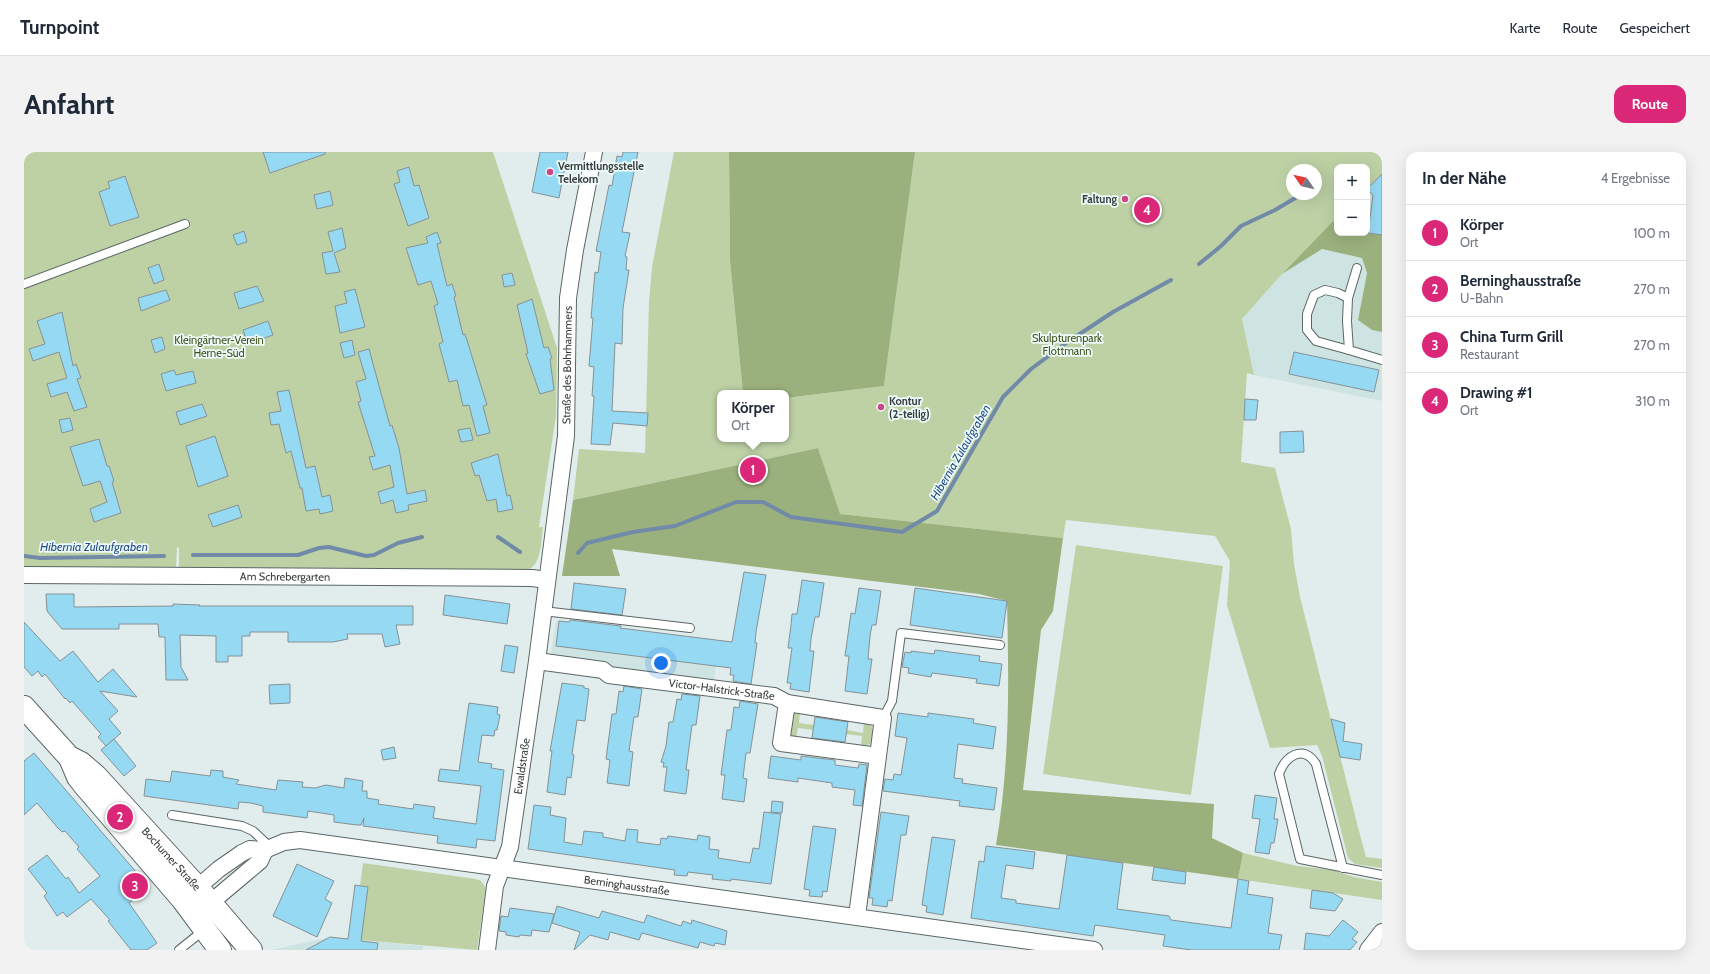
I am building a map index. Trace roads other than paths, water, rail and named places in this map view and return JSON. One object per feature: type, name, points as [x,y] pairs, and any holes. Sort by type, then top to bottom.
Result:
[{"type":"main road","name":"Bochumer Straße","points":[[24,707],[70,758],[78,778],[198,907],[251,950]]},
{"type":"main road","name":"Bochumer Straße","points":[[198,907],[220,950]]},
{"type":"street","name":"Straße des Bohrhammers","points":[[547,580],[566,436],[568,298],[575,250],[594,152]]},
{"type":"street","name":"Am Schrebergarten","points":[[24,575],[296,578],[532,578],[547,580]]},
{"type":"street","name":"Ewaldstraße","points":[[487,950],[495,886],[504,867],[510,847],[537,661],[547,580]]},
{"type":"street","name":"Victor-Halstrick-Straße","points":[[537,661],[603,670],[609,675],[774,696],[787,702],[883,718]]},
{"type":"street","name":"Victor-Halstrick-Straße","points":[[787,702],[781,743],[878,756]]},
{"type":"street","points":[[857,916],[883,718]]},
{"type":"street","name":"Berninghausstraße","points":[[268,849],[284,842],[300,840],[504,867],[1094,950]]},
{"type":"street","points":[[198,907],[260,861],[268,849]]},
{"type":"street","points":[[1368,950],[1382,932]]},
{"type":"lane","points":[[24,284],[185,224]]},
{"type":"lane","points":[[1349,350],[1347,322],[1348,298],[1357,268]]},
{"type":"lane","points":[[1348,298],[1338,293],[1325,290],[1314,295],[1307,314],[1307,330],[1316,341],[1382,360]]},
{"type":"lane","points":[[543,611],[690,628]]},
{"type":"lane","points":[[883,718],[892,701],[901,633],[1000,645]]},
{"type":"lane","points":[[1343,868],[1316,764],[1312,758],[1304,754],[1294,754],[1287,758],[1279,774],[1300,859],[1343,868],[1382,876]]},
{"type":"lane","points":[[172,816],[242,826],[253,831],[268,849]]},
{"type":"lane","points":[[179,950],[198,907]]},
{"type":"waterway","name":"Hibernia Zulaufgraben","points":[[1199,264],[1221,246],[1241,226],[1275,210],[1292,200]]},
{"type":"waterway","name":"Hibernia Zulaufgraben","points":[[578,553],[587,543],[633,532],[675,526],[736,502],[763,502],[791,517],[902,532],[937,511],[1003,397],[1031,369],[1066,343],[1113,312],[1171,280]]},
{"type":"waterway","name":"Hibernia Zulaufgraben","points":[[193,555],[298,555],[319,548],[329,547],[366,556],[374,555],[398,543],[422,537]]},
{"type":"waterway","name":"Hibernia Zulaufgraben","points":[[498,537],[520,552]]},
{"type":"waterway","name":"Hibernia Zulaufgraben","points":[[24,556],[40,558],[164,556]]},
{"type":"place","name":"Vermittlungsstelle Telekom","points":[[550,172]]},
{"type":"place","name":"Faltung","points":[[1125,199]]},
{"type":"place","name":"Drawing #1","points":[[1147,210]]},
{"type":"place","name":"Kontur (2-teilig)","points":[[881,407]]},
{"type":"place","name":"Körper","points":[[753,470]]},
{"type":"place","name":"Berninghausstraße","points":[[120,817]]},
{"type":"place","name":"China Turm Grill","points":[[135,886]]},
{"type":"park label","name":"Skulpturenpark Flottmann","points":[[1067,344]]},
{"type":"park label","name":"Kleingärtner-Verein Herne-Süd","points":[[219,346]]}]
